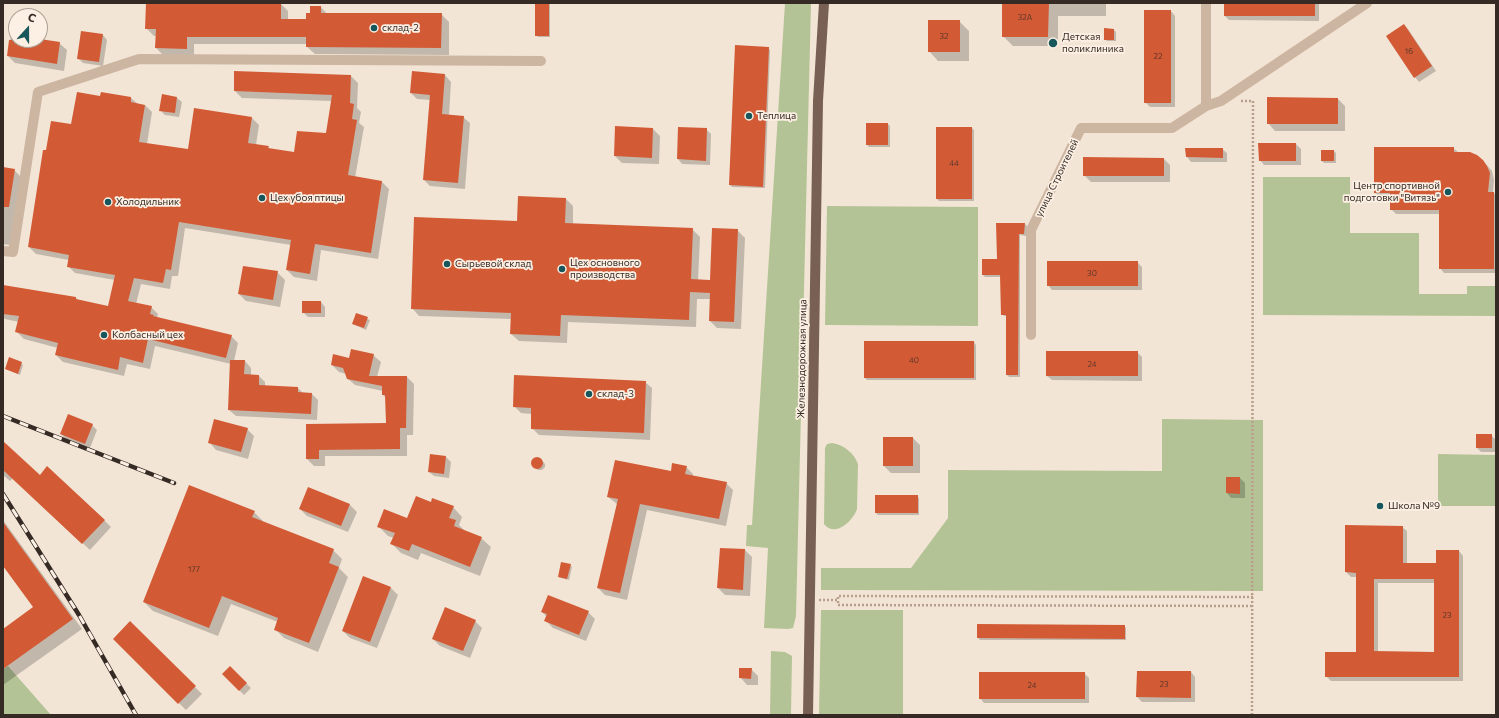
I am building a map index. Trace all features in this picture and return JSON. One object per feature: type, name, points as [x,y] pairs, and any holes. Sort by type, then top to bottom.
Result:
[{"type":"main road","name":"Железнодорожная улица","points":[[808,715],[818,109],[824,3]]},
{"type":"lane","points":[[1206,3],[1206,106]]},
{"type":"lane","name":"улица Строителей","points":[[1031,336],[1032,230],[1081,128],[1172,128],[1206,106],[1221,101],[1367,3]]},
{"type":"lane","points":[[3,251],[13,252],[38,92],[139,59],[541,61]]},
{"type":"path","points":[[1221,101],[1253,101],[1252,715]]},
{"type":"path","points":[[1252,597],[838,596],[838,605],[1252,606]]},
{"type":"path","points":[[809,600],[838,600]]},
{"type":"green space","points":[[785,3],[811,3],[796,616],[793,628],[788,629],[764,628],[768,548],[746,546],[747,525],[752,525]]},
{"type":"green space","points":[[1263,177],[1350,177],[1350,233],[1419,233],[1419,294],[1467,294],[1467,286],[1496,286],[1496,316],[1263,315]]},
{"type":"green space","points":[[827,206],[978,207],[978,326],[825,325]]},
{"type":"green space","points":[[1162,419],[1263,420],[1263,591],[821,590],[821,568],[911,568],[948,518],[948,470],[1162,471]]},
{"type":"green space","points":[[832,443],[848,450],[854,456],[858,464],[857,509],[848,523],[838,529],[828,528],[824,524],[825,448],[827,444]]},
{"type":"green space","points":[[1438,454],[1496,455],[1496,506],[1438,506]]},
{"type":"green space","points":[[821,610],[903,610],[903,715],[819,715]]},
{"type":"green space","points":[[771,651],[785,652],[792,656],[791,715],[770,715]]},
{"type":"green space","points":[[8,666],[51,715],[3,715],[3,669]]},
{"type":"building","points":[[146,3],[281,3],[281,19],[306,19],[306,13],[310,13],[310,6],[321,6],[321,13],[442,13],[441,48],[306,47],[306,37],[187,37],[187,49],[155,48],[156,29],[145,29]]},
{"type":"building","points":[[535,3],[549,3],[549,36],[535,36]]},
{"type":"building","points":[[1002,3],[1049,3],[1048,37],[1002,37]]},
{"type":"building","points":[[1224,3],[1315,3],[1315,16],[1224,16]]},
{"type":"building","points":[[1144,10],[1171,10],[1171,103],[1144,103]]},
{"type":"building","points":[[928,20],[960,20],[960,52],[928,52]]},
{"type":"building","points":[[1404,24],[1432,66],[1414,78],[1386,36]]},
{"type":"building","points":[[1104,28],[1114,29],[1114,40],[1104,40]]},
{"type":"building","points":[[81,31],[103,34],[99,62],[77,59]]},
{"type":"building","points":[[48,40],[60,42],[57,64],[7,56],[8,48],[48,48]]},
{"type":"building","name":"Теплица","points":[[735,45],[769,47],[763,187],[729,185]]},
{"type":"building","points":[[234,71],[351,75],[350,103],[354,104],[352,119],[357,120],[348,175],[382,181],[371,253],[315,244],[310,274],[286,270],[291,240],[179,222],[171,270],[166,269],[163,283],[134,278],[128,301],[152,306],[150,314],[154,315],[153,316],[232,335],[226,358],[148,339],[143,363],[120,357],[118,370],[55,355],[58,343],[15,332],[19,316],[3,314],[3,285],[76,297],[76,299],[108,306],[115,275],[67,267],[69,255],[28,247],[43,150],[46,150],[51,121],[71,124],[77,92],[100,96],[101,92],[131,97],[131,102],[145,105],[139,142],[188,149],[194,108],[252,117],[248,143],[269,146],[268,148],[294,152],[297,131],[326,133],[332,95],[234,91]]},
{"type":"building","points":[[412,71],[445,74],[442,114],[464,116],[458,183],[423,180],[430,95],[410,93]]},
{"type":"building","points":[[162,94],[177,97],[175,113],[159,111]]},
{"type":"building","points":[[1267,97],[1338,98],[1338,124],[1267,124]]},
{"type":"building","points":[[866,123],[888,123],[888,145],[866,145]]},
{"type":"building","points":[[615,126],[653,128],[652,158],[614,156]]},
{"type":"building","points":[[678,127],[707,128],[706,161],[677,159]]},
{"type":"building","points":[[936,127],[972,127],[972,199],[936,199]]},
{"type":"building","points":[[1258,143],[1296,143],[1296,161],[1259,161]]},
{"type":"building","points":[[1374,147],[1454,147],[1454,152],[1470,152],[1483,160],[1490,173],[1488,192],[1494,192],[1494,269],[1439,269],[1439,210],[1390,210],[1390,193],[1374,193]]},
{"type":"building","points":[[1185,148],[1223,148],[1223,158],[1186,157]]},
{"type":"building","points":[[1321,150],[1334,150],[1334,161],[1321,161]]},
{"type":"building","points":[[1083,157],[1164,158],[1164,176],[1083,176]]},
{"type":"building","points":[[3,167],[15,169],[9,207],[3,207]]},
{"type":"building","points":[[518,196],[566,198],[565,223],[693,228],[691,279],[710,280],[712,228],[738,229],[734,322],[709,321],[710,293],[690,292],[689,320],[561,315],[560,336],[510,334],[511,313],[411,309],[414,217],[517,221]]},
{"type":"building","points":[[996,223],[1025,223],[1024,234],[1019,234],[1018,375],[1006,375],[1006,315],[1001,315],[1000,275],[982,275],[982,259],[997,259]]},
{"type":"building","points":[[1047,261],[1138,261],[1138,286],[1047,286]]},
{"type":"building","points":[[243,266],[278,271],[273,300],[238,294]]},
{"type":"building","points":[[302,301],[321,301],[321,313],[302,313]]},
{"type":"building","points":[[356,313],[368,317],[364,328],[352,324]]},
{"type":"building","points":[[864,341],[974,341],[974,378],[864,378]]},
{"type":"building","points":[[351,349],[374,354],[369,376],[407,376],[406,428],[400,428],[400,449],[319,450],[319,459],[306,459],[306,424],[386,423],[385,395],[382,395],[382,386],[347,379],[343,368],[331,365],[333,354],[349,358]]},
{"type":"building","points":[[1046,351],[1138,351],[1138,376],[1046,376]]},
{"type":"building","points":[[9,357],[22,362],[18,374],[5,369]]},
{"type":"building","points":[[230,360],[245,360],[244,374],[259,375],[259,385],[298,387],[298,392],[312,393],[311,414],[228,410]]},
{"type":"building","name":"склад-3","points":[[514,375],[646,381],[644,433],[531,429],[531,408],[513,407]]},
{"type":"building","points":[[68,414],[93,424],[85,444],[60,434]]},
{"type":"building","points":[[214,419],[248,428],[241,452],[208,443]]},
{"type":"building","points":[[1476,434],[1492,434],[1492,448],[1476,448]]},
{"type":"building","points":[[883,437],[913,437],[913,466],[883,466]]},
{"type":"building","points":[[3,441],[40,475],[47,466],[105,520],[82,544],[3,470]]},
{"type":"building","points":[[430,454],[446,456],[444,474],[428,472]]},
{"type":"building","points":[[535,457],[539,457],[543,463],[539,469],[535,469],[531,465],[531,461]]},
{"type":"building","points":[[615,460],[671,471],[672,463],[687,466],[685,474],[727,482],[719,519],[640,504],[620,593],[597,588],[618,499],[607,497]]},
{"type":"building","points":[[1226,477],[1240,477],[1240,494],[1226,493]]},
{"type":"building","points":[[189,485],[255,511],[252,517],[334,549],[329,563],[339,567],[309,643],[274,630],[278,618],[222,596],[209,628],[143,602]]},
{"type":"building","points":[[308,487],[350,504],[341,526],[299,509]]},
{"type":"building","points":[[875,495],[918,495],[918,513],[875,513]]},
{"type":"building","points":[[416,496],[431,502],[432,498],[454,506],[449,518],[456,520],[454,526],[482,537],[470,567],[412,544],[409,551],[390,544],[395,533],[377,527],[384,509],[407,518]]},
{"type":"building","points":[[3,522],[73,619],[3,669],[3,629],[33,607],[3,566]]},
{"type":"building","points":[[1345,525],[1403,526],[1403,563],[1436,563],[1436,550],[1459,550],[1459,677],[1325,677],[1325,652],[1356,652],[1356,573],[1345,572]],"holes":[[[1374,579],[1434,579],[1434,652],[1374,651]]]},
{"type":"building","points":[[720,548],[745,549],[743,590],[717,588]]},
{"type":"building","points":[[561,562],[571,564],[567,579],[558,577]]},
{"type":"building","points":[[363,576],[391,587],[370,642],[342,631]]},
{"type":"building","points":[[548,595],[589,611],[579,635],[544,621],[547,614],[541,612]]},
{"type":"building","points":[[445,607],[476,620],[463,651],[432,639]]},
{"type":"building","points":[[130,621],[196,686],[178,704],[113,639]]},
{"type":"building","points":[[977,624],[1125,625],[1125,639],[977,638]]},
{"type":"building","points":[[230,666],[247,683],[239,691],[222,674]]},
{"type":"building","points":[[739,668],[752,668],[751,679],[739,678]]},
{"type":"building","points":[[1137,671],[1191,671],[1191,698],[1136,697]]},
{"type":"building","points":[[979,672],[1085,672],[1085,699],[979,699]]},
{"type":"railway","points":[[3,416],[174,483]]},
{"type":"railway","points":[[3,494],[79,615],[136,715]]},
{"type":"place","name":"склад-2","points":[[374,28]]},
{"type":"place","name":"Детская поликлиника","points":[[1053,43]]},
{"type":"place","name":"Теплица","points":[[749,116]]},
{"type":"place","name":"Центр спортивной подготовки \"Витязь\"","points":[[1448,192]]},
{"type":"place","name":"Цех убоя птицы","points":[[262,198]]},
{"type":"place","name":"Холодильник","points":[[108,202]]},
{"type":"place","name":"Сырьевой склад","points":[[447,264]]},
{"type":"place","name":"Цех основного производства","points":[[562,269]]},
{"type":"place","name":"Колбасный цех","points":[[104,335]]},
{"type":"place","name":"склад-3","points":[[589,394]]},
{"type":"place","name":"Школа №9","points":[[1380,506]]}]
